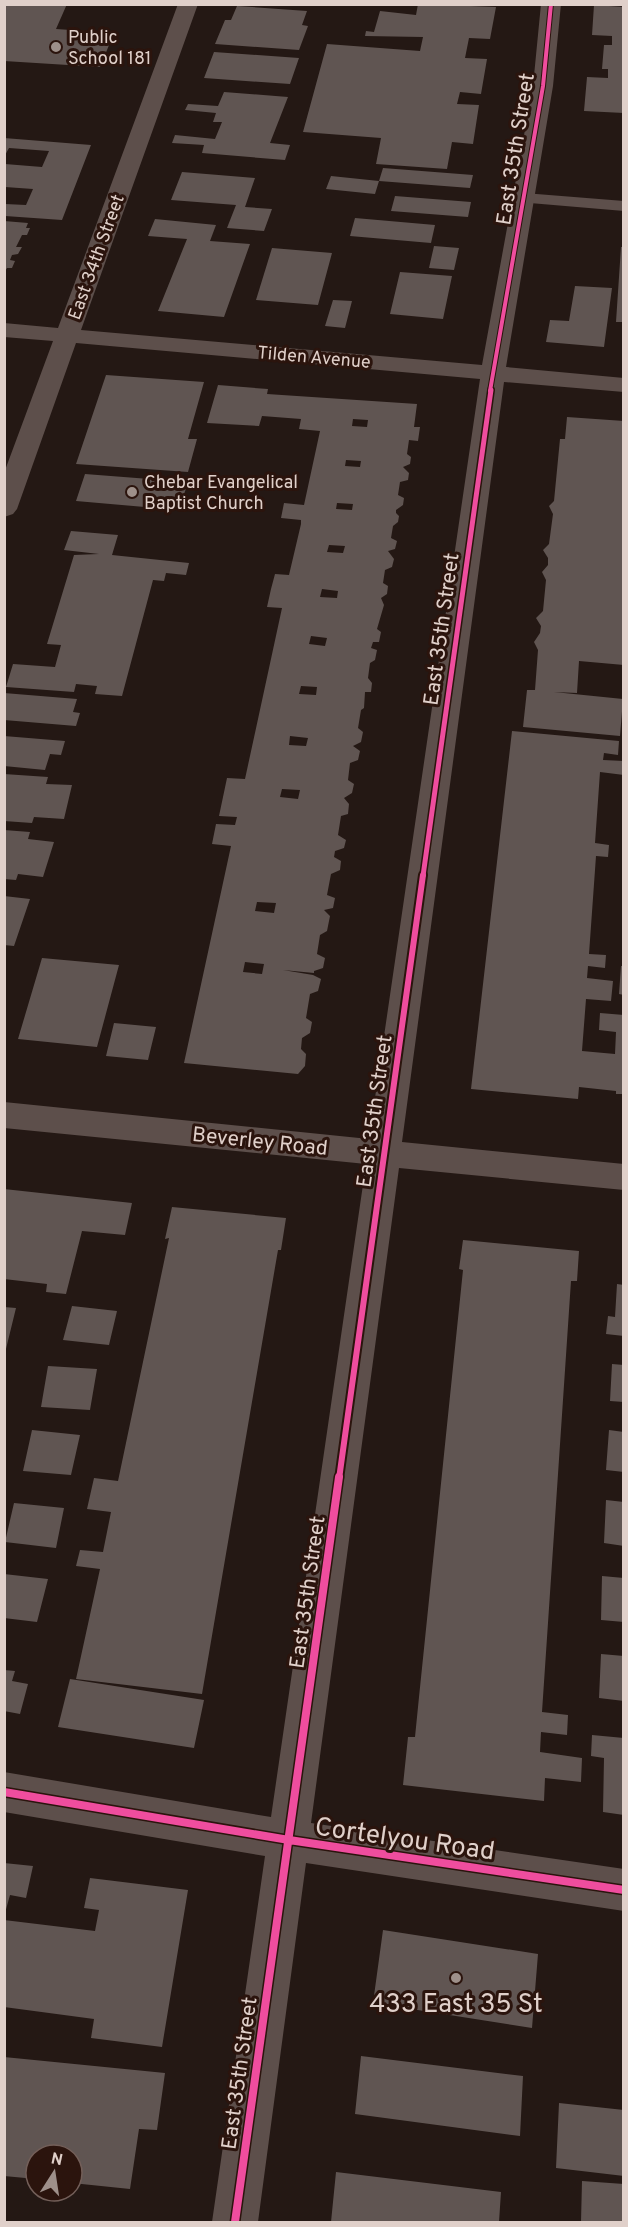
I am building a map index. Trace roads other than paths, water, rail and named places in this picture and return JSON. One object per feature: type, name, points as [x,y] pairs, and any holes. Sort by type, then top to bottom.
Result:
[{"type":"street","name":"East 34th Street","points":[[4,509],[188,4]]},
{"type":"street","name":"East 35th Street","points":[[235,2223],[494,372],[543,86],[551,4]]},
{"type":"street","name":"Tilden Avenue","points":[[4,330],[624,385]]},
{"type":"street","name":"Beverley Road","points":[[4,1115],[624,1177]]},
{"type":"street","name":"Cortelyou Road","points":[[4,1792],[289,1840],[624,1890]]},
{"type":"lane","points":[[524,198],[624,206]]},
{"type":"place","name":"Public School 181","points":[[56,47]]},
{"type":"place","name":"Chebar Evangelical Baptist Church","points":[[132,492]]},
{"type":"place","name":"433 East 35 St","points":[[456,1978]]}]
